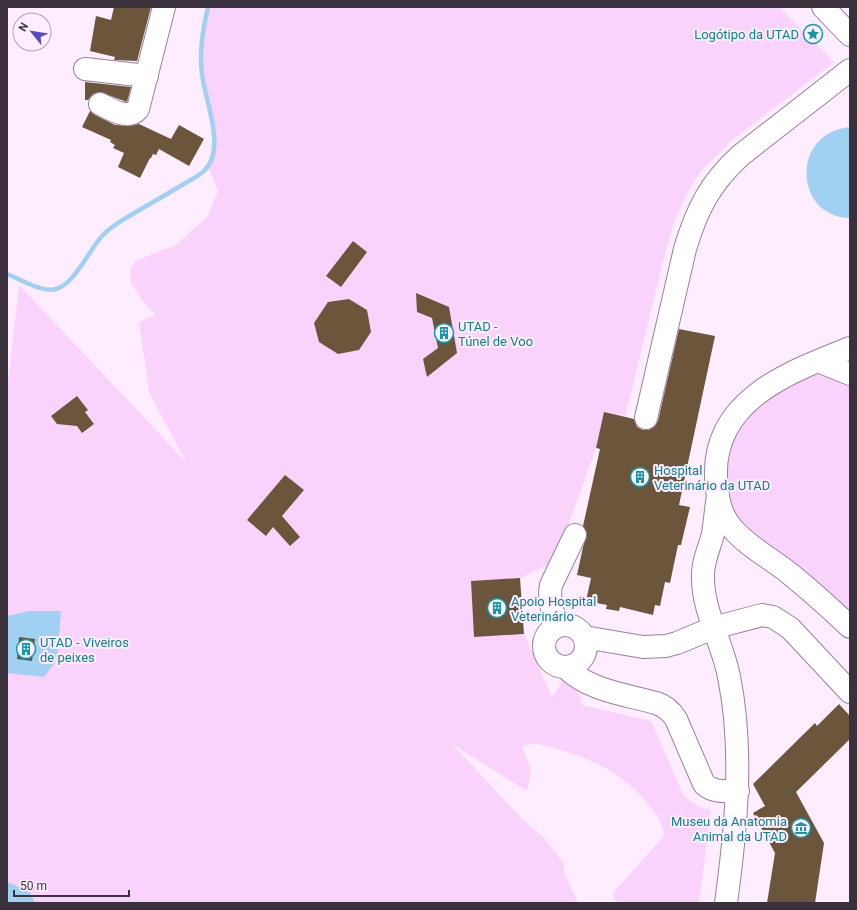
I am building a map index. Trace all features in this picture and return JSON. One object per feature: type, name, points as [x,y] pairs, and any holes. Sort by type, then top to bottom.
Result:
[{"type":"street","points":[[100,104],[123,114],[133,113],[139,106],[164,7]]},
{"type":"street","points":[[823,7],[850,35]]},
{"type":"street","points":[[85,69],[147,76]]},
{"type":"street","points":[[646,418],[685,249],[694,222],[710,188],[728,166],[741,155],[850,70]]},
{"type":"street","points":[[850,348],[818,361],[763,389],[753,396],[736,413],[725,432],[718,452],[716,472],[720,506],[727,521],[744,540],[788,573],[828,606],[850,627]]},
{"type":"street","points":[[818,361],[850,374]]},
{"type":"street","points":[[718,495],[713,532],[704,564],[703,584],[713,628],[727,668],[732,695],[737,744],[738,800],[726,903]]},
{"type":"street","points":[[557,626],[550,599],[551,585],[575,535]]},
{"type":"street","points":[[704,564],[714,553],[724,546],[744,540]]},
{"type":"street","points":[[584,637],[654,648],[678,643],[713,628],[757,615],[767,615],[773,617],[790,628],[850,692]]},
{"type":"street","points":[[564,624],[571,625],[577,628],[584,637],[586,646],[582,658],[571,666],[558,666],[551,662],[544,650],[546,636],[557,626],[564,624]]},
{"type":"street","points":[[565,667],[579,679],[593,686],[665,706],[676,719],[704,784],[710,789],[717,791],[738,791]]},
{"type":"shaded area","points":[[208,7],[779,7],[834,62],[731,141],[701,171],[687,193],[674,222],[665,253],[625,417],[604,413],[596,448],[562,542],[547,565],[520,578],[471,581],[474,637],[524,634],[552,697],[560,686],[564,676],[577,686],[582,705],[651,721],[682,792],[691,802],[711,810],[699,903],[620,903],[614,899],[613,893],[664,836],[662,826],[649,804],[629,784],[618,776],[591,761],[568,752],[544,745],[531,744],[522,746],[531,769],[527,791],[452,744],[522,819],[547,842],[564,864],[564,873],[578,903],[7,903],[7,391],[19,285],[186,462],[149,392],[139,322],[155,315],[131,283],[130,269],[135,261],[176,245],[208,216],[218,191],[208,165],[212,153],[213,131],[201,65],[202,40]]},
{"type":"shaded area","points":[[819,369],[850,382],[850,614],[739,523],[726,500],[726,451],[752,405]]},
{"type":"water","points":[[850,127],[850,218],[832,214],[818,205],[810,191],[806,175],[809,158],[817,144],[830,133]]},
{"type":"water","points":[[29,611],[61,611],[57,660],[44,677],[7,673],[7,616]]},
{"type":"building","points":[[114,7],[151,7],[137,61],[114,60],[115,57],[90,51],[96,16],[111,20]]},
{"type":"building","points":[[85,82],[131,87],[127,102],[100,92],[93,94],[88,100],[85,100]]},
{"type":"building","points":[[90,111],[115,125],[129,126],[139,124],[171,139],[179,125],[204,139],[189,166],[159,149],[156,155],[153,154],[150,158],[140,178],[118,167],[124,153],[113,148],[115,145],[110,142],[111,140],[82,127]]},
{"type":"building","points":[[353,241],[367,252],[341,287],[326,276]]},
{"type":"building","name":"UTAD - Túnel de Voo","points":[[416,293],[449,307],[457,353],[427,377],[423,359],[438,348],[432,318],[417,312]]},
{"type":"building","points":[[349,299],[367,310],[371,332],[359,350],[338,354],[319,342],[314,323],[328,302]]},
{"type":"building","name":"Hospital Veterinário da UTAD","points":[[679,329],[715,336],[679,505],[690,507],[681,545],[678,545],[670,583],[665,582],[660,606],[655,605],[653,615],[620,607],[619,611],[606,609],[607,605],[586,601],[591,578],[577,575],[587,534],[583,526],[600,449],[596,448],[604,412],[634,419],[637,427],[643,430],[649,430],[655,426],[658,421]]},
{"type":"building","points":[[77,396],[88,410],[85,412],[94,424],[82,433],[77,426],[57,424],[51,416]]},
{"type":"building","points":[[285,475],[304,490],[282,516],[300,537],[290,546],[273,527],[266,536],[247,520]]},
{"type":"building","name":"Apoio Hospital Veterinário","points":[[520,578],[524,634],[474,637],[471,581]]},
{"type":"building","name":"UTAD - Viveiros de peixes","points":[[19,637],[35,639],[32,661],[17,659]]},
{"type":"building","points":[[839,704],[850,716],[850,739],[796,792],[824,843],[815,903],[767,903],[775,853],[753,813],[765,806],[753,784],[815,723],[817,726]]},
{"type":"waterway","points":[[7,274],[44,289],[50,290],[63,286],[76,273],[98,241],[110,228],[194,178],[204,171],[211,162],[214,150],[213,124],[201,65],[202,40],[208,7]]},
{"type":"waterway","points":[[7,897],[20,903]]},
{"type":"place","name":"Logótipo da UTAD","points":[[813,34]]},
{"type":"place","name":"UTAD - Túnel de Voo","points":[[444,333]]},
{"type":"place","name":"Hospital Veterinário da UTAD","points":[[640,477]]},
{"type":"place","name":"Apoio Hospital Veterinário","points":[[497,608]]},
{"type":"place","name":"UTAD - Viveiros de peixes","points":[[26,649]]},
{"type":"place","name":"Museu da Anatomia Animal da UTAD","points":[[801,828]]}]
